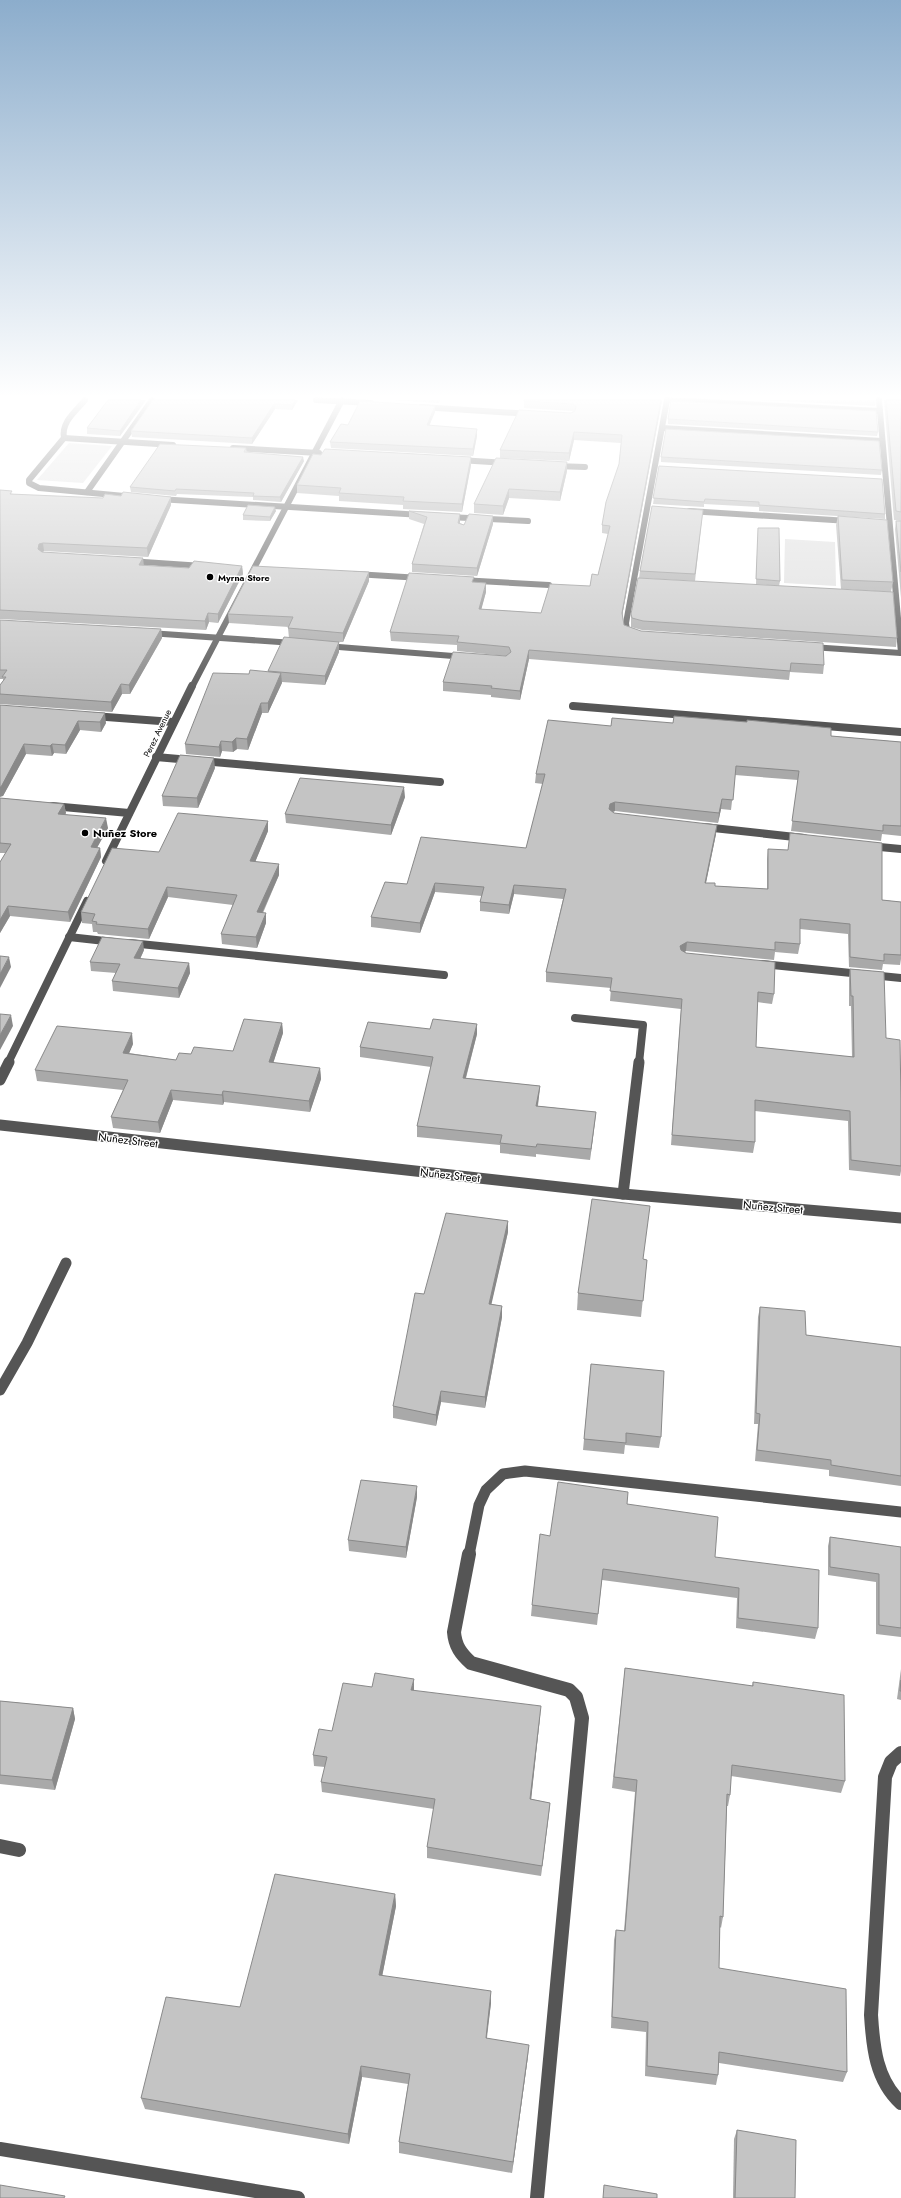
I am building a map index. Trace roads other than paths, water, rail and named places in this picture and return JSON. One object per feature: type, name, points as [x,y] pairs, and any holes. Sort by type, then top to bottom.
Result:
[{"type":"street","points":[[217,503],[434,516]]},
{"type":"street","name":"Perez Avenue","points":[[102,868],[173,722],[286,503]]},
{"type":"street","points":[[641,635],[627,631],[626,623],[648,503]]},
{"type":"street","points":[[806,646],[901,653],[900,625],[896,597],[898,573],[889,503]]},
{"type":"street","points":[[647,508],[655,508]]},
{"type":"street","points":[[679,510],[858,522]]},
{"type":"street","points":[[441,516],[528,522]]},
{"type":"street","points":[[882,524],[892,524]]},
{"type":"street","points":[[123,561],[211,566]]},
{"type":"street","points":[[345,574],[431,578]]},
{"type":"street","points":[[455,580],[549,585]]},
{"type":"street","points":[[634,582],[642,582]]},
{"type":"street","points":[[888,597],[896,597]]},
{"type":"street","points":[[139,632],[302,644]]},
{"type":"street","points":[[318,645],[474,658]]},
{"type":"street","points":[[573,706],[901,732]]},
{"type":"street","points":[[86,716],[173,722]]},
{"type":"street","points":[[156,757],[440,782]]},
{"type":"street","points":[[46,806],[129,813]]},
{"type":"street","points":[[692,826],[816,840]]},
{"type":"street","points":[[862,845],[901,849]]},
{"type":"street","points":[[0,1080],[89,896]]},
{"type":"street","points":[[69,937],[444,975]]},
{"type":"street","points":[[754,964],[901,978]]},
{"type":"street","points":[[575,1018],[643,1025],[623,1194]]},
{"type":"street","name":"Nuñez Street","points":[[0,1125],[623,1194],[901,1218]]},
{"type":"street","points":[[0,1390],[27,1342],[66,1263]]},
{"type":"street","points":[[537,2198],[582,1718],[576,1697],[569,1690],[471,1663],[460,1654],[455,1642],[454,1632],[479,1505],[486,1490],[503,1474],[525,1471],[901,1512]]},
{"type":"street","points":[[901,1754],[891,1762],[885,1777],[871,2016],[873,2053],[897,2100],[901,2103]]},
{"type":"street","points":[[0,1846],[19,1850]]},
{"type":"street","points":[[0,2149],[298,2198]]},
{"type":"place","name":"Myrna Store","points":[[210,577]]},
{"type":"place","name":"Nuñez Store","points":[[85,833]]}]
